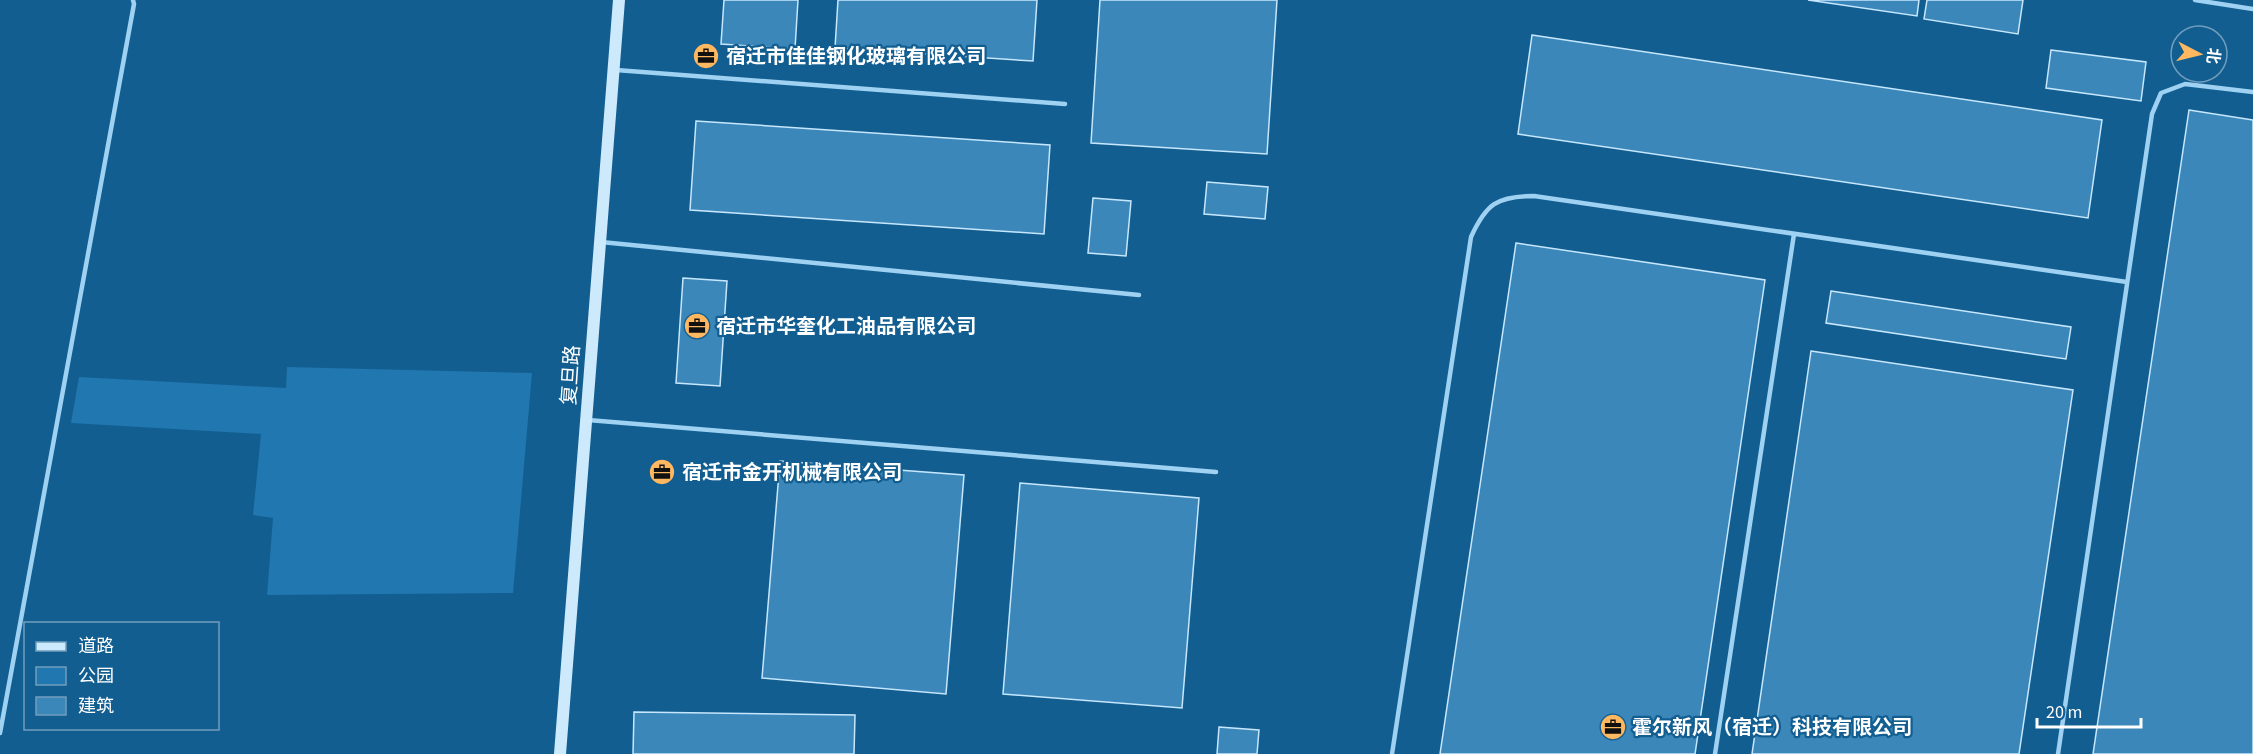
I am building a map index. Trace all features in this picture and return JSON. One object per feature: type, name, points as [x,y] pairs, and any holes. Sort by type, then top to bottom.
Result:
[{"type":"street","name":"复旦路","points":[[560,754],[619,0]]},
{"type":"lane","points":[[0,733],[134,4],[132,0]]},
{"type":"lane","points":[[2195,0],[2253,9]]},
{"type":"lane","points":[[614,70],[1065,104]]},
{"type":"lane","points":[[2058,754],[2152,114],[2161,93],[2185,84],[2253,92]]},
{"type":"lane","points":[[1392,754],[1472,237],[1480,218],[1492,204],[1512,196],[1534,196],[2127,282]]},
{"type":"lane","points":[[1715,754],[1794,234]]},
{"type":"lane","points":[[600,242],[1139,295]]},
{"type":"lane","points":[[586,420],[1216,472]]},
{"type":"green space","points":[[287,367],[532,373],[513,593],[267,595],[273,518],[253,515],[261,434],[71,423],[79,377],[286,388]]},
{"type":"building","points":[[724,0],[798,0],[795,49],[721,44]]},
{"type":"building","points":[[838,0],[1037,0],[1033,61],[835,48]]},
{"type":"building","points":[[1100,0],[1277,0],[1267,154],[1091,143]]},
{"type":"building","points":[[1808,0],[1919,0],[1917,16]]},
{"type":"building","points":[[1927,0],[2023,0],[2018,34],[1924,19]]},
{"type":"building","points":[[1532,35],[2102,120],[2088,218],[1518,134]]},
{"type":"building","points":[[2051,50],[2146,62],[2141,101],[2046,88]]},
{"type":"building","points":[[2189,110],[2253,120],[2253,754],[2093,754]]},
{"type":"building","points":[[696,121],[1050,145],[1044,234],[690,210]]},
{"type":"building","points":[[1207,182],[1268,187],[1265,219],[1204,214]]},
{"type":"building","points":[[1093,198],[1131,201],[1126,256],[1088,253]]},
{"type":"building","points":[[1516,243],[1765,280],[1695,754],[1440,754]]},
{"type":"building","points":[[683,278],[727,281],[720,386],[676,383]]},
{"type":"building","points":[[1831,291],[2071,327],[2066,359],[1826,323]]},
{"type":"building","points":[[1811,351],[2073,390],[2019,754],[1752,754]]},
{"type":"building","points":[[780,461],[964,475],[946,694],[762,678]]},
{"type":"building","points":[[1020,483],[1199,498],[1182,708],[1003,694]]},
{"type":"building","points":[[634,712],[855,715],[854,754],[633,754]]},
{"type":"building","points":[[1219,727],[1259,730],[1257,754],[1217,754]]},
{"type":"place","name":"宿迁市佳佳钢化玻璃有限公司","points":[[706,56]]},
{"type":"place","name":"宿迁市华奎化工油品有限公司","points":[[697,326]]},
{"type":"place","name":"宿迁市金开机械有限公司","points":[[662,472]]},
{"type":"place","name":"霍尔新风（宿迁）科技有限公司","points":[[1613,727]]}]
